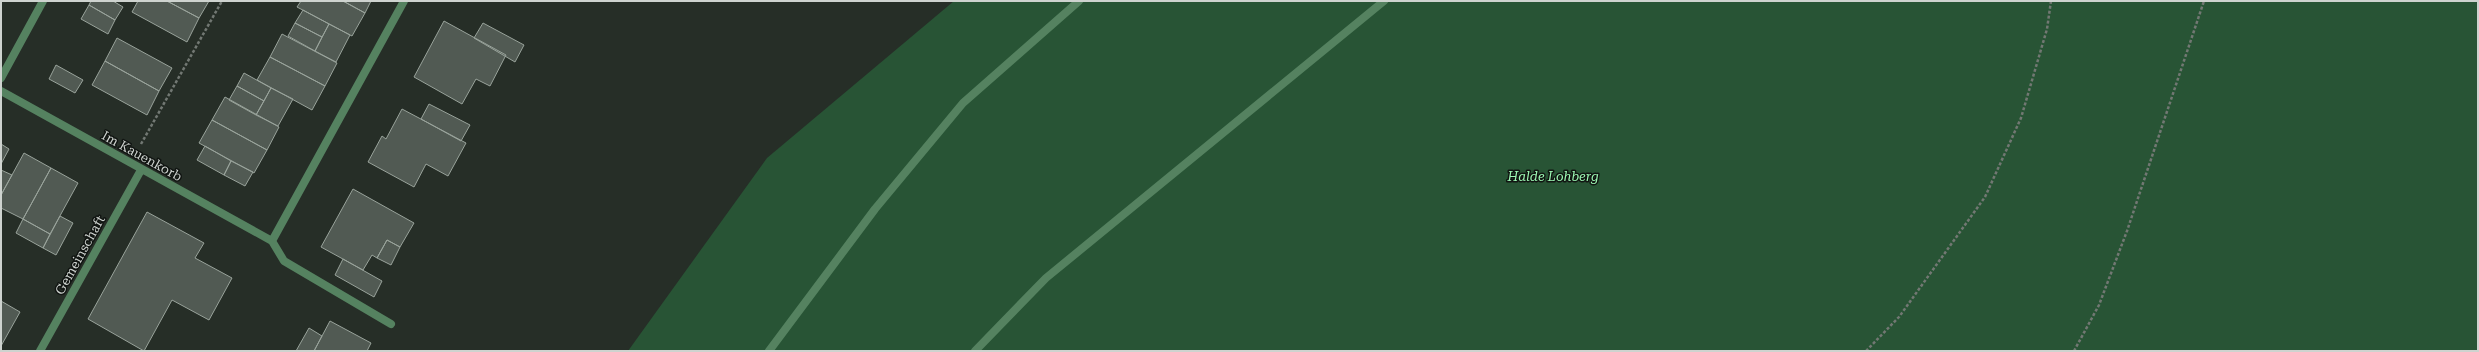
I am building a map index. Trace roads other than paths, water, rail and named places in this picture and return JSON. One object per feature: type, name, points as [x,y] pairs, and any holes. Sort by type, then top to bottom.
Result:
[{"type":"street","points":[[1,78],[43,1]]},
{"type":"street","points":[[391,324],[284,261],[272,241],[404,1]]},
{"type":"street","points":[[768,351],[875,209],[963,103],[1079,1]]},
{"type":"street","points":[[975,351],[1046,278],[1384,1]]},
{"type":"street","name":"Im Kauenkorb","points":[[1,91],[130,164],[272,241]]},
{"type":"street","name":"Gemeinschaft","points":[[40,351],[142,170]]},
{"type":"park label","name":"Halde Lohberg","points":[[1553,176]]}]
